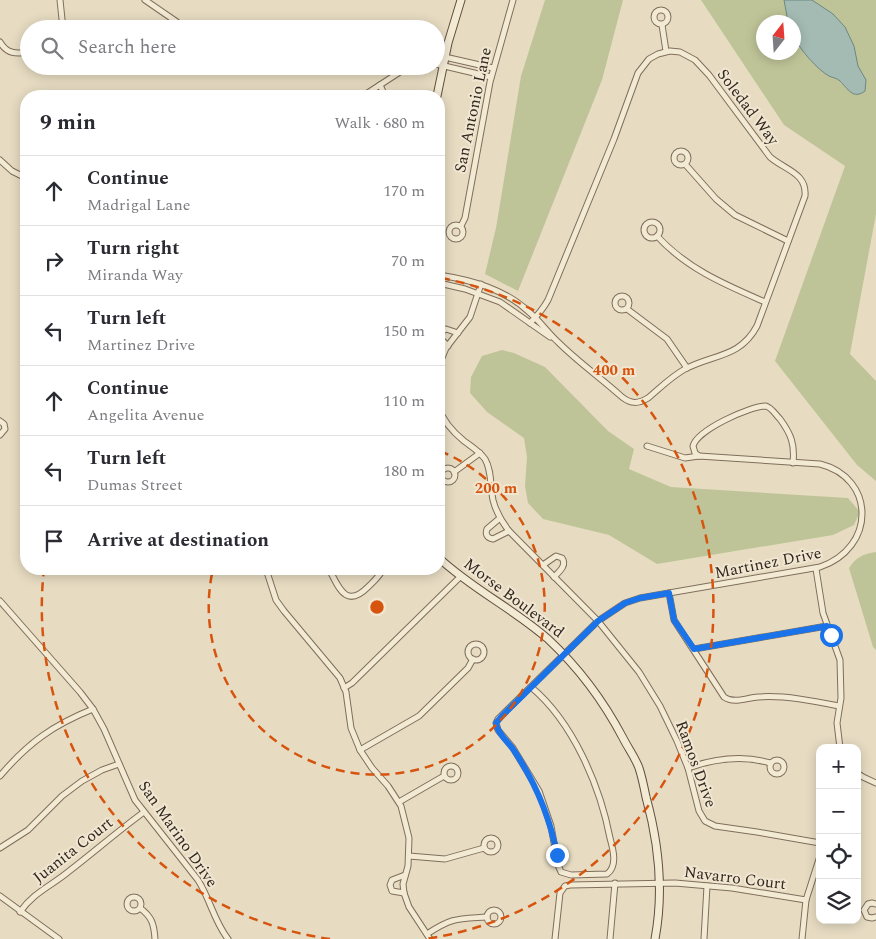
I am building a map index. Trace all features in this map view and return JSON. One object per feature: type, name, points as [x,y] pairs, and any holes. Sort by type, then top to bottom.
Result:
[{"type":"street","points":[[60,0],[62,20]]},
{"type":"street","points":[[144,0],[174,20]]},
{"type":"street","points":[[461,0],[446,57],[493,68]]},
{"type":"street","name":"San Antonio Lane","points":[[461,226],[465,218],[493,68],[513,0]]},
{"type":"street","points":[[530,323],[548,300],[611,147],[638,72],[649,59],[666,51],[662,25]]},
{"type":"street","points":[[0,42],[4,48],[13,53],[20,53]]},
{"type":"street","name":"Soledad Way","points":[[445,285],[478,293],[500,302],[558,343],[622,397],[632,403],[642,402],[687,368],[747,342],[757,326],[805,196],[804,183],[800,176],[779,165],[770,157],[709,75],[695,60],[680,52],[666,51]]},
{"type":"street","points":[[445,65],[491,77]]},
{"type":"street","points":[[373,90],[395,75]]},
{"type":"street","points":[[438,90],[439,75]]},
{"type":"street","points":[[380,85],[382,90]]},
{"type":"street","points":[[0,160],[12,171],[20,175]]},
{"type":"street","points":[[686,164],[716,198],[736,215],[788,241]]},
{"type":"street","points":[[657,236],[682,259],[703,273],[765,302]]},
{"type":"street","name":"Soledad Way","points":[[445,275],[481,284],[510,298],[529,311],[558,343]]},
{"type":"street","points":[[445,352],[470,317],[481,284]]},
{"type":"street","points":[[627,309],[668,339],[687,368]]},
{"type":"street","points":[[445,330],[458,333]]},
{"type":"street","points":[[445,343],[448,346]]},
{"type":"street","points":[[699,456],[695,453],[693,446],[694,442],[702,434],[732,417],[751,409],[766,406],[773,410],[789,432],[794,446],[793,463]]},
{"type":"street","name":"Ramos Drive","points":[[445,420],[457,435],[480,453],[488,466],[493,500],[500,518],[509,531],[598,621],[628,658],[655,698],[677,741],[688,768],[701,816],[709,824],[816,843]]},
{"type":"street","points":[[0,421],[5,426],[4,431],[0,434]]},
{"type":"street","points":[[647,446],[685,458],[699,456],[820,464],[842,471],[860,488],[866,502]]},
{"type":"street","points":[[454,472],[480,453]]},
{"type":"street","points":[[500,518],[487,529],[488,537],[493,539],[509,531]]},
{"type":"street","name":"Martinez Drive","points":[[531,687],[539,693],[569,733],[594,781],[612,845],[614,865],[610,872],[601,875],[571,875],[562,872],[558,865],[551,826],[539,792],[513,748],[498,730],[496,723],[498,719],[598,621],[625,603],[640,598],[816,568],[846,556],[859,542],[866,529]]},
{"type":"street","points":[[543,565],[556,556],[562,558],[564,566],[554,577]]},
{"type":"street","name":"Morse Boulevard","points":[[445,563],[529,623],[572,662],[606,707],[638,767],[654,823],[661,882],[656,939]]},
{"type":"street","points":[[816,568],[823,613],[840,660],[842,686],[837,723],[840,744]]},
{"type":"street","points":[[268,575],[276,600],[284,612],[333,669],[344,688],[351,728],[360,750],[399,802],[408,827],[409,856],[404,893],[409,907],[429,937],[451,920],[487,917]]},
{"type":"street","points":[[332,575],[340,588],[349,597],[359,595],[378,575]]},
{"type":"street","points":[[344,688],[352,683],[461,576]]},
{"type":"street","points":[[669,593],[674,620],[720,692],[727,699],[739,700],[770,697],[839,706]]},
{"type":"street","name":"San Marino Drive","points":[[0,601],[74,684],[93,709],[104,729],[128,786],[144,812],[203,888],[228,939]]},
{"type":"street","points":[[694,649],[827,626]]},
{"type":"street","points":[[360,750],[419,716],[468,668],[473,659]]},
{"type":"street","points":[[0,776],[21,752],[38,738],[61,723],[93,709]]},
{"type":"street","points":[[688,768],[724,760],[770,763]]},
{"type":"street","points":[[0,848],[28,830],[62,796],[82,780],[119,764]]},
{"type":"street","points":[[399,802],[444,776]]},
{"type":"street","points":[[861,777],[876,783]]},
{"type":"street","name":"Juanita Court","points":[[20,912],[31,898],[55,882],[108,838],[144,812]]},
{"type":"street","points":[[409,856],[445,859],[484,848]]},
{"type":"street","points":[[802,939],[806,900],[816,869]]},
{"type":"street","points":[[404,893],[392,891],[390,886],[392,880],[405,875]]},
{"type":"street","name":"Navarro Court","points":[[555,939],[562,890],[570,885],[661,882],[732,888],[806,900]]},
{"type":"street","points":[[610,939],[615,883]]},
{"type":"street","points":[[704,939],[707,886]]},
{"type":"street","points":[[0,896],[59,939]]},
{"type":"street","points":[[876,904],[868,904],[864,910],[867,917],[876,917]]},
{"type":"street","points":[[140,908],[149,914],[152,919],[155,939]]},
{"type":"green space","points":[[545,0],[623,0],[602,80],[518,291],[485,274],[496,228],[521,76]]},
{"type":"green space","points":[[701,0],[876,0],[876,214],[850,354],[876,381],[876,481],[857,465],[775,361],[845,166],[784,125]]},
{"type":"green space","points":[[502,350],[514,353],[545,367],[608,431],[634,449],[629,469],[671,487],[848,498],[860,512],[854,525],[833,535],[657,564],[609,535],[543,519],[528,503],[525,486],[527,457],[524,438],[487,412],[470,393],[471,377],[482,356]]},
{"type":"green space","points":[[876,552],[876,650],[873,647],[849,568],[860,557]]},
{"type":"water","points":[[784,0],[812,0],[833,14],[845,27],[854,46],[858,66],[866,80],[865,91],[854,94],[839,80],[820,70],[801,48],[801,15],[787,15]]},
{"type":"route","points":[[557,855],[548,815],[539,792],[513,748],[496,727],[496,723],[598,621],[625,603],[640,598],[669,593],[674,620],[694,649],[827,626],[831,635]]}]
